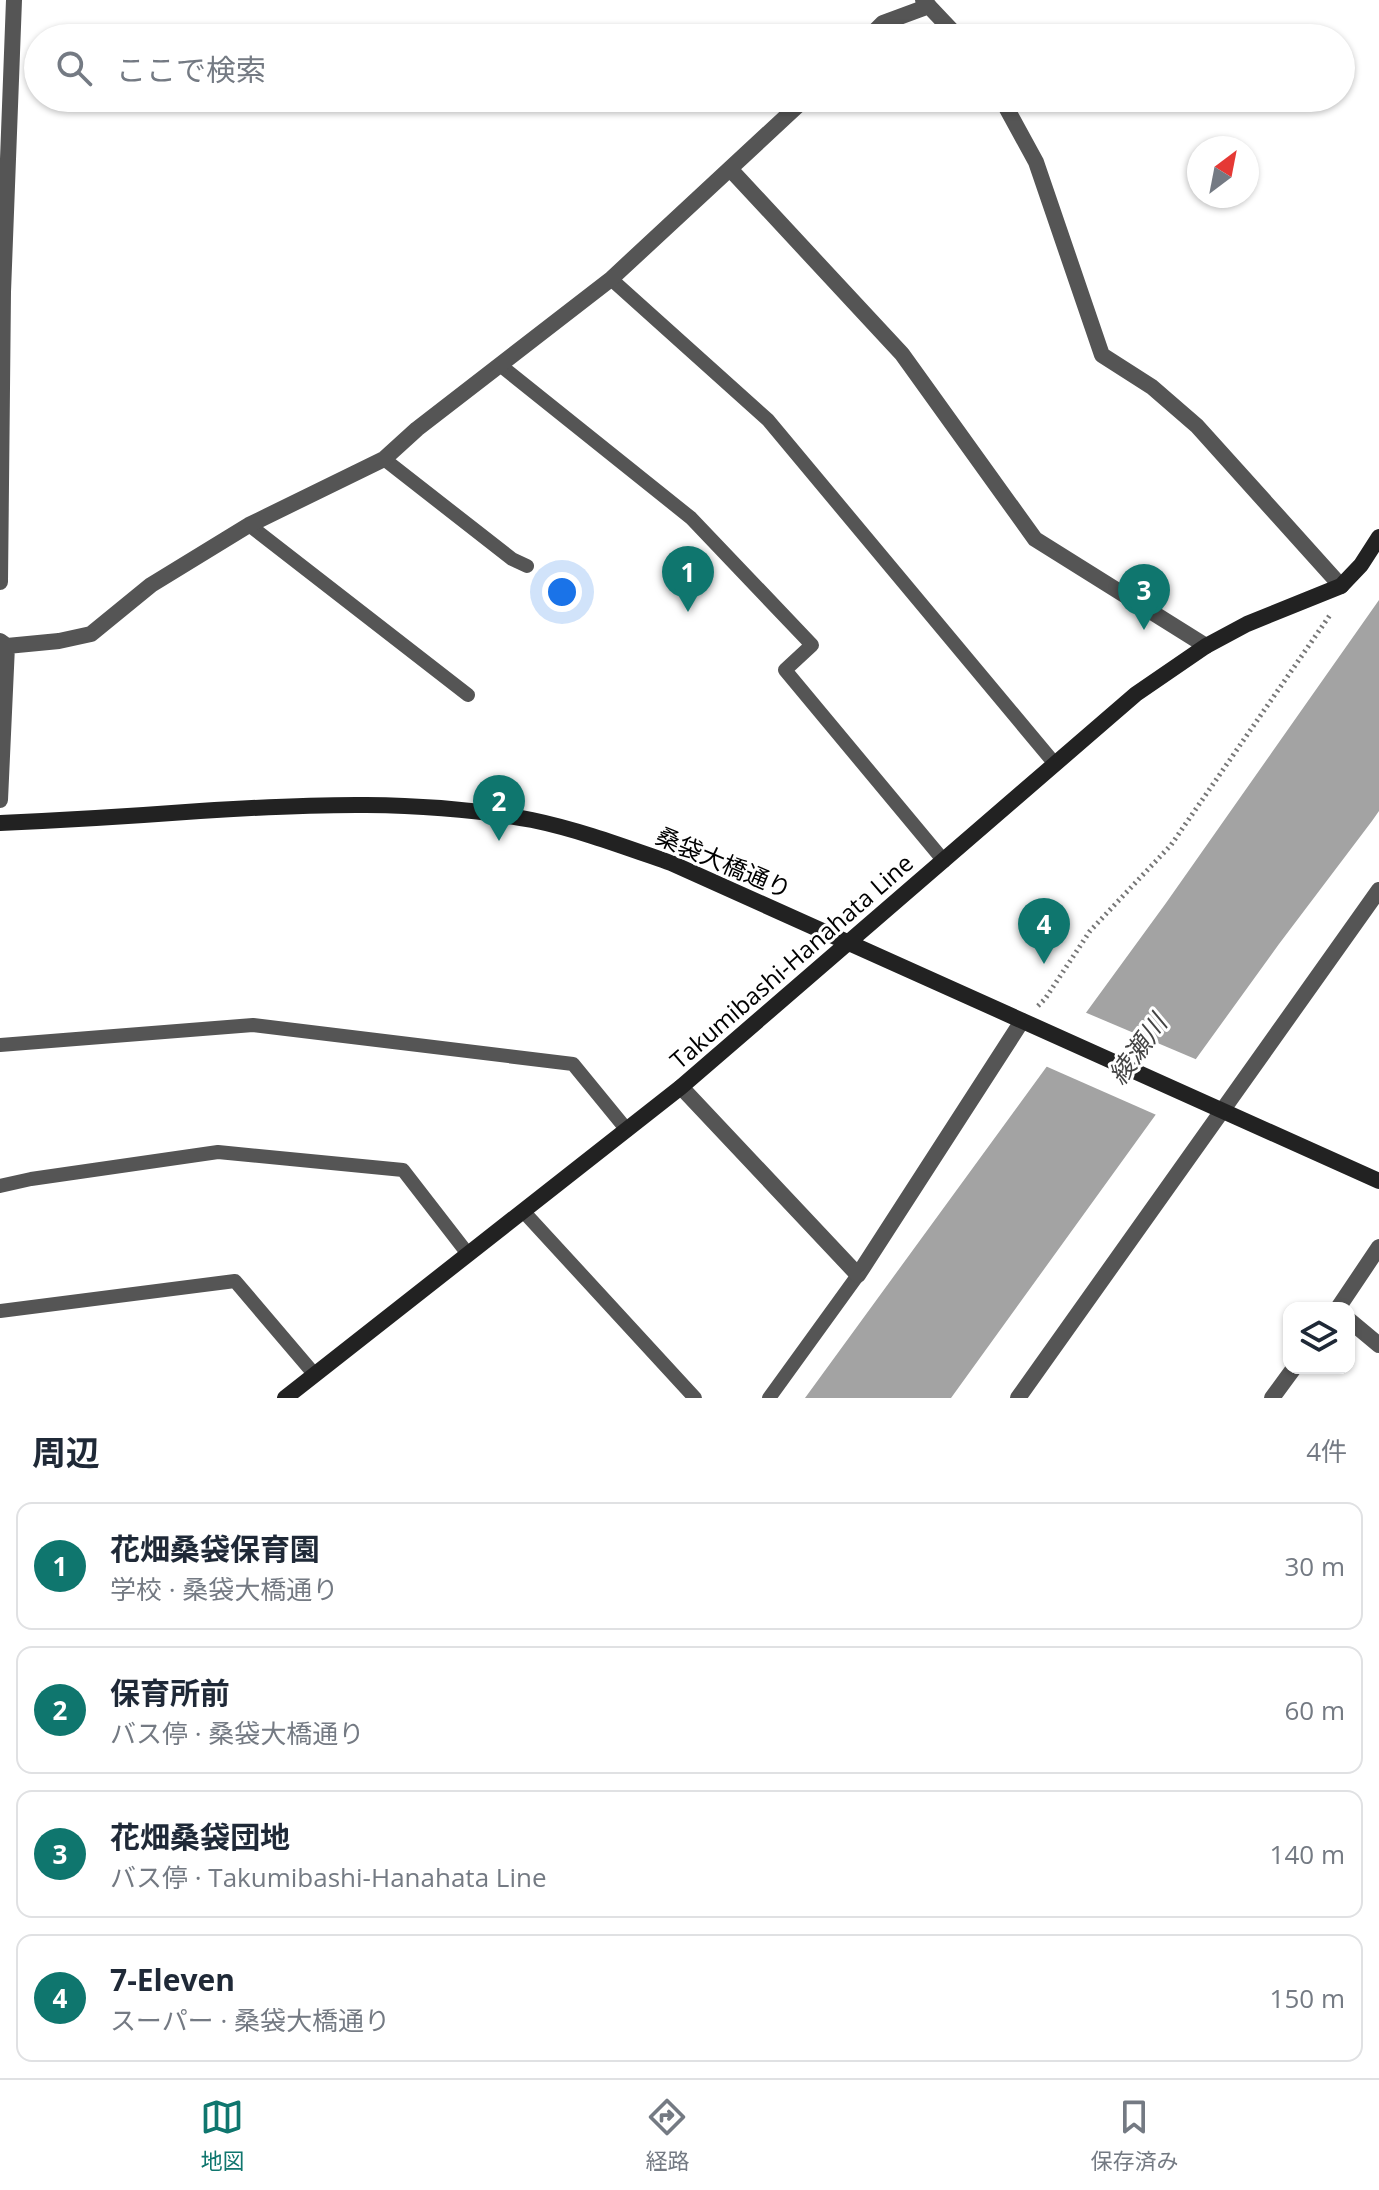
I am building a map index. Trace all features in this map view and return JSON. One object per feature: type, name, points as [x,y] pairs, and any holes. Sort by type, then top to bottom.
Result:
[{"type":"street","points":[[0,582],[3,292],[14,0]]},
{"type":"street","points":[[882,24],[926,3],[946,24]]},
{"type":"street","points":[[0,800],[3,644],[59,641],[91,634],[151,585],[249,525],[384,459],[417,429],[611,279],[791,112]]},
{"type":"street","points":[[1009,112],[1036,162],[1102,355],[1152,387],[1197,426],[1341,586],[1361,565],[1379,537]]},
{"type":"street","points":[[731,170],[902,354],[1035,539],[1206,646]]},
{"type":"street","name":"Takumibashi-Hanahata Line","points":[[285,1398],[681,1087],[1136,694],[1206,646],[1247,624],[1341,586]]},
{"type":"street","name":"桑袋大橋通り","points":[[0,823],[310,804],[395,805],[475,811],[584,833],[671,863],[1379,1181]]},
{"type":"street","points":[[1018,1398],[1379,890]]},
{"type":"street","points":[[681,1087],[858,1275],[1022,1021]]},
{"type":"street","points":[[1342,1302],[1379,1247]]},
{"type":"street","points":[[1355,1325],[1379,1345]]},
{"type":"street","points":[[1272,1398],[1290,1374]]},
{"type":"lane","points":[[611,279],[768,420],[1055,764]]},
{"type":"lane","points":[[500,365],[691,518],[812,645],[785,670],[944,861]]},
{"type":"lane","points":[[384,459],[512,559],[527,566]]},
{"type":"lane","points":[[249,525],[468,695]]},
{"type":"lane","points":[[0,1045],[253,1025],[573,1064],[627,1130]]},
{"type":"lane","points":[[0,1186],[218,1152],[403,1170],[468,1254]]},
{"type":"lane","points":[[523,1211],[695,1398]]},
{"type":"lane","points":[[769,1398],[858,1275]]},
{"type":"lane","points":[[0,1311],[235,1281],[315,1375]]},
{"type":"path","points":[[1022,1021],[1045,999],[1090,931],[1171,845],[1323,626],[1338,600],[1341,586]]},
{"type":"water","name":"綾瀬川","points":[[1379,600],[1379,811],[1372,821],[1279,944],[951,1398],[805,1398],[1166,903]]},
{"type":"pier","points":[[1082,1011],[1200,1061],[1161,1117],[1043,1065]]},
{"type":"place","name":"花畑桑袋保育園","points":[[688,612]]},
{"type":"place","name":"花畑桑袋団地","points":[[1144,630]]},
{"type":"place","name":"保育所前","points":[[499,841]]},
{"type":"place","name":"7-Eleven","points":[[1044,964]]}]
